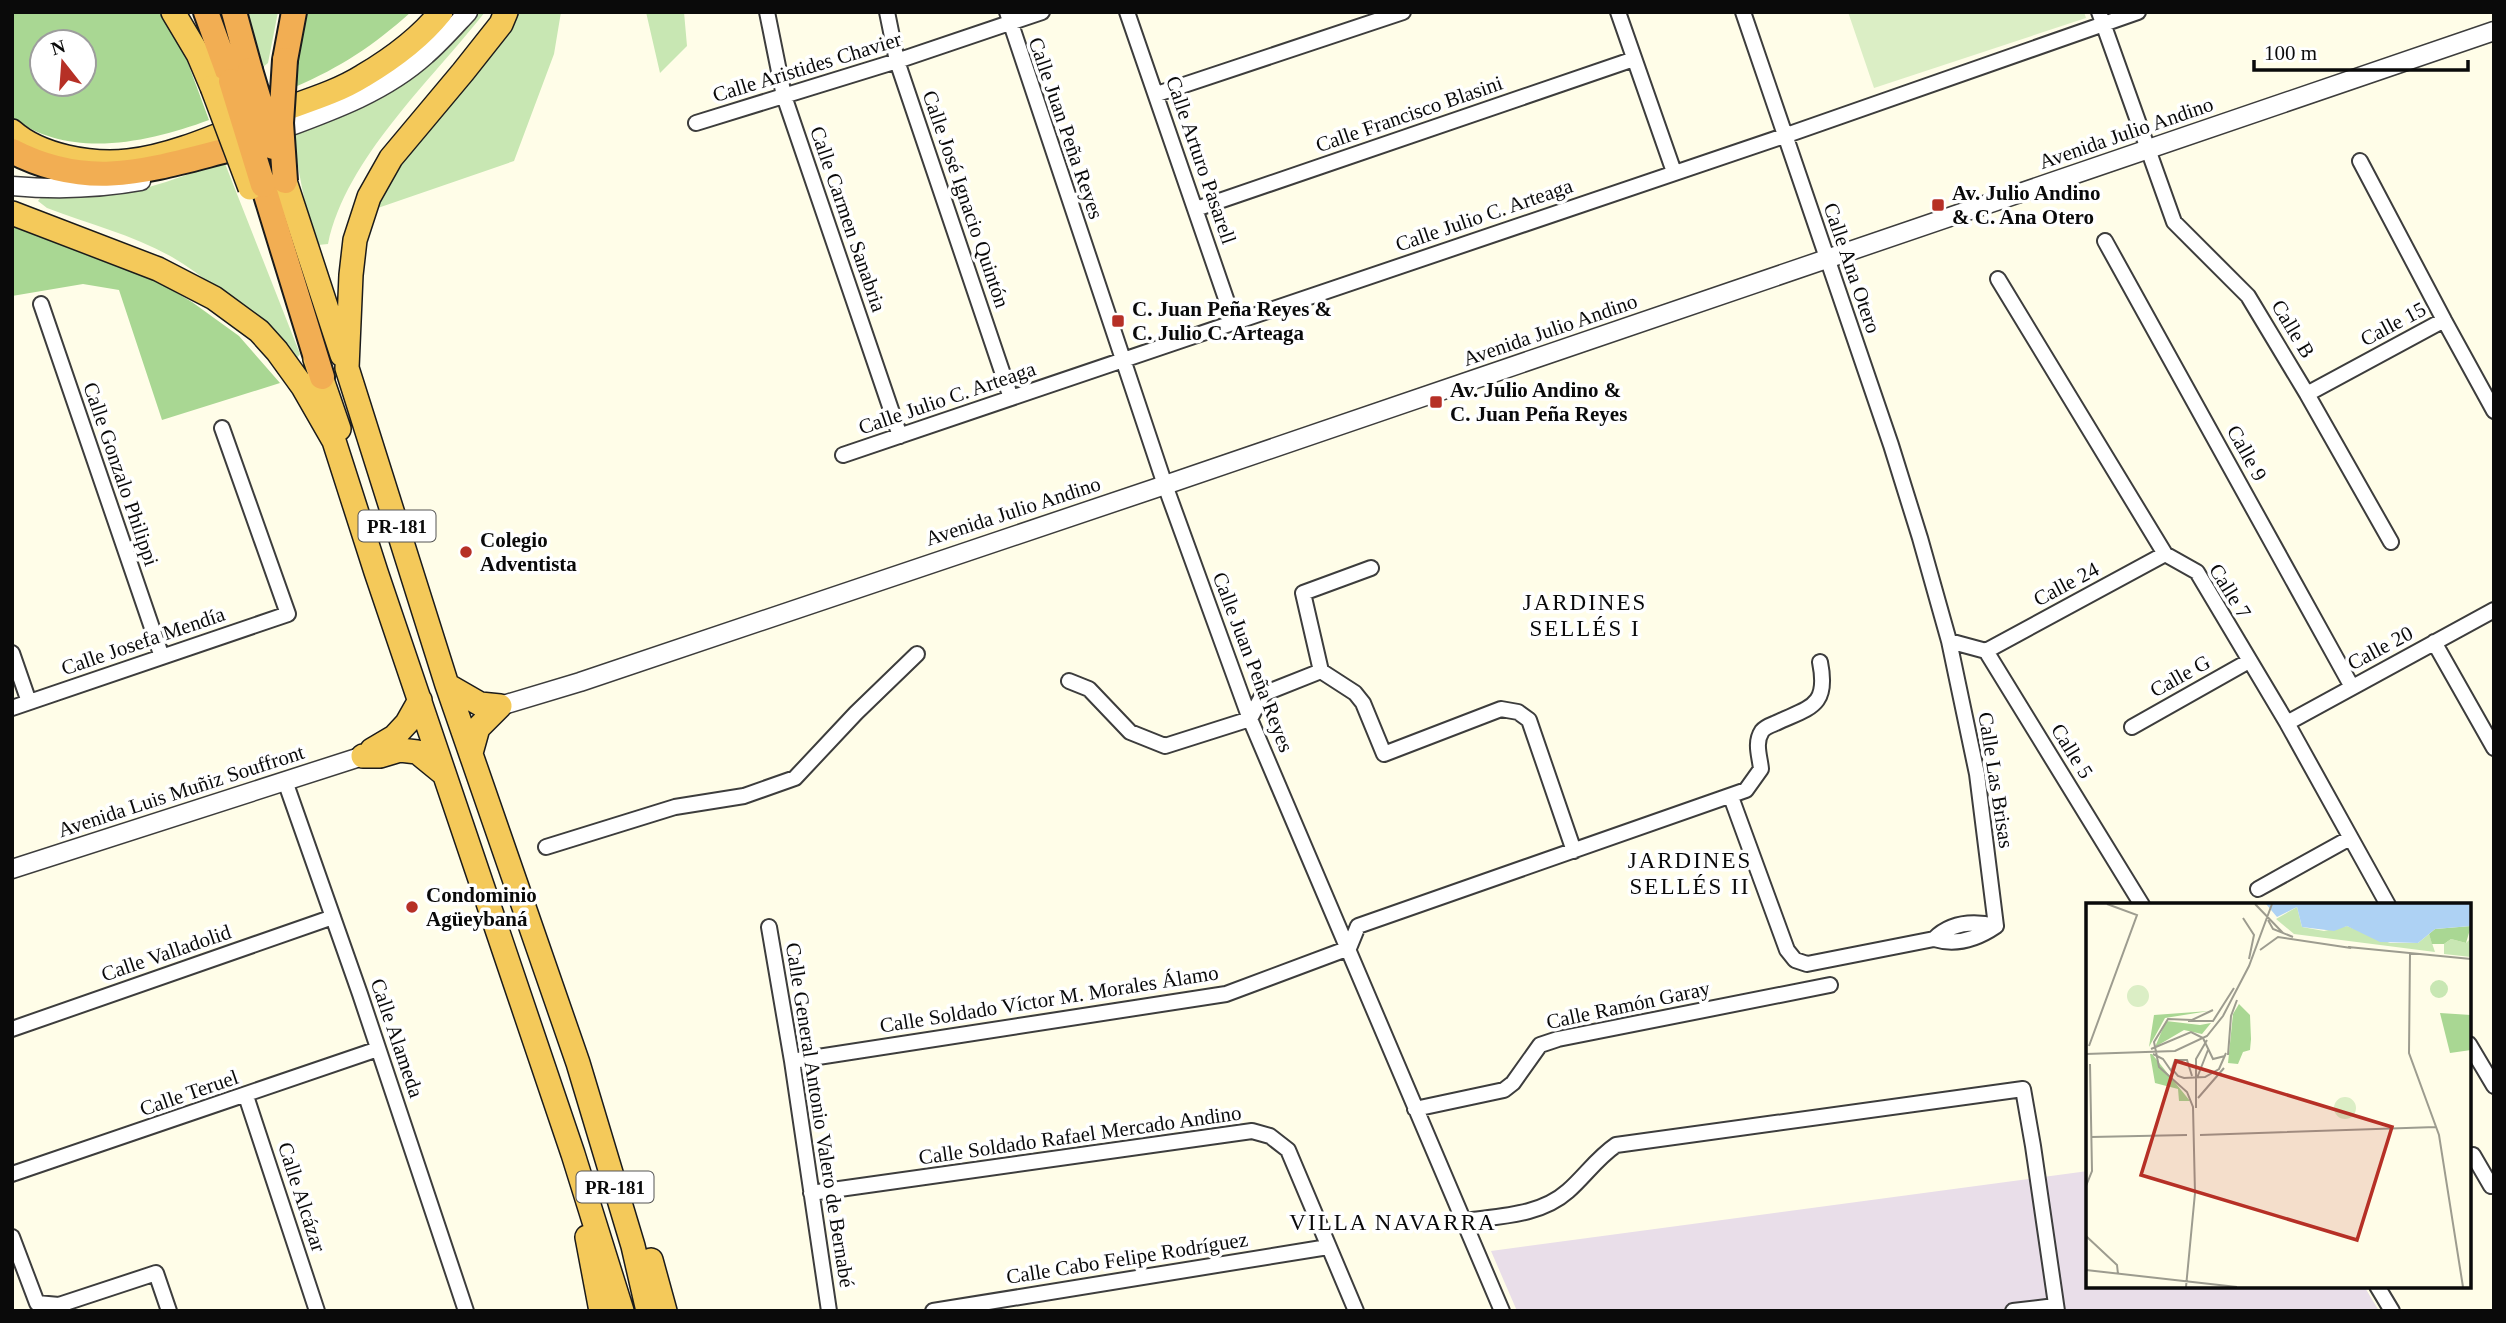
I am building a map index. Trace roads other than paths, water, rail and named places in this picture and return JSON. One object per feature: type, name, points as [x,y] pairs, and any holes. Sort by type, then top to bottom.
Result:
[{"type":"highway","points":[[173,12],[198,54],[231,80]]},
{"type":"highway","points":[[206,12],[266,185],[322,377]]},
{"type":"highway","points":[[234,12],[231,80],[266,185]]},
{"type":"highway","points":[[266,185],[281,123],[285,60],[294,12]]},
{"type":"highway","points":[[12,131],[21,139],[40,148],[66,156],[99,162],[145,159],[195,143],[361,78],[395,53],[440,12]]},
{"type":"highway","points":[[346,368],[355,240],[369,197],[391,158],[478,52],[506,12]]},
{"type":"highway","points":[[12,151],[49,167],[78,174],[125,174],[228,150]]},
{"type":"highway","name":"PR-181","points":[[266,185],[346,368],[447,685],[578,1063],[633,1246],[648,1311]]},
{"type":"highway","points":[[12,212],[158,269],[203,292],[258,331],[277,351],[303,387],[334,441],[408,664]]},
{"type":"highway","name":"PR-181","points":[[322,377],[376,541],[408,664],[602,1239],[622,1311]]},
{"type":"highway","points":[[447,685],[480,704],[500,706]]},
{"type":"highway","points":[[363,755],[394,737],[407,723],[420,700]]},
{"type":"highway","points":[[471,753],[478,728],[500,706]]},
{"type":"highway","points":[[363,755],[380,756],[400,750],[417,752],[444,774]]},
{"type":"highway","points":[[578,1063],[606,1123],[639,1220],[665,1311]]},
{"type":"highway","points":[[573,1154],[601,1311]]},
{"type":"street","points":[[12,186],[55,190],[110,187],[148,179],[355,102],[425,57],[468,12]]},
{"type":"street","name":"Calle Carmen Sanabria","points":[[767,12],[784,96],[900,436]]},
{"type":"street","name":"Calle José Ignacio Quintón","points":[[887,12],[897,61],[1011,398]]},
{"type":"street","name":"Calle Aristides Chavier","points":[[696,122],[897,61],[1008,18],[1041,12]]},
{"type":"street","name":"Calle Arturo Pasarell","points":[[1127,12],[1234,322]]},
{"type":"street","points":[[1157,94],[1403,12]]},
{"type":"street","points":[[1618,12],[1674,172]]},
{"type":"street","name":"Calle Ana Otero","points":[[1743,12],[1874,394],[1920,538],[1949,641]]},
{"type":"street","name":"Calle Julio C. Arteaga","points":[[843,455],[1784,136],[2101,18],[2138,12]]},
{"type":"street","name":"Calle Juan Peña Reyes","points":[[1008,18],[1165,485],[1250,719],[1502,1311]]},
{"type":"street","name":"Calle B","points":[[2101,18],[2174,222],[2248,296],[2391,542]]},
{"type":"street","name":"Avenida Julio Andino","points":[[500,706],[592,678],[1165,485],[2494,31]]},
{"type":"street","name":"Calle Francisco Blasini","points":[[1196,209],[1634,59]]},
{"type":"street","points":[[2360,161],[2444,320]]},
{"type":"street","name":"Calle 9","points":[[2105,240],[2351,687]]},
{"type":"street","name":"Calle 7","points":[[1998,279],[2165,554],[2197,572],[2287,723],[2388,903]]},
{"type":"street","name":"Calle Gonzalo Philippi","points":[[41,304],[162,657]]},
{"type":"street","name":"Calle 15","points":[[2307,394],[2444,320],[2494,411]]},
{"type":"street","name":"Calle Josefa Mendía","points":[[12,708],[288,614],[222,428]]},
{"type":"street","name":"Calle 24","points":[[1986,651],[2165,554]]},
{"type":"street","points":[[1371,568],[1303,593],[1321,671],[1355,693],[1363,703],[1384,754],[1502,709],[1518,712],[1529,720],[1574,851]]},
{"type":"street","name":"Calle 20","points":[[2287,723],[2494,610]]},
{"type":"street","points":[[1949,641],[1986,651]]},
{"type":"street","name":"Calle Las Brisas","points":[[1731,797],[1787,950],[1795,960],[1807,964],[1934,939],[1948,943],[1980,937],[1996,926],[1977,774],[1949,641]]},
{"type":"street","points":[[2434,642],[2494,748]]},
{"type":"street","name":"Calle 5","points":[[1986,651],[2141,903]]},
{"type":"street","points":[[12,653],[29,702]]},
{"type":"street","points":[[546,847],[675,807],[744,796],[795,778],[856,713],[917,654]]},
{"type":"street","points":[[1349,948],[1358,926],[1746,790],[1759,774],[1761,763],[1757,748],[1761,732],[1807,710],[1819,697],[1823,682],[1820,662]]},
{"type":"street","name":"Calle G","points":[[2132,727],[2249,662]]},
{"type":"street","points":[[1069,681],[1089,689],[1130,732],[1165,746],[1250,719],[1263,694],[1321,671]]},
{"type":"street","name":"Avenida Luis Muñiz Souffront","points":[[12,869],[363,755]]},
{"type":"street","name":"Calle Alameda","points":[[285,780],[379,1049],[466,1311]]},
{"type":"street","points":[[2258,889],[2350,838]]},
{"type":"street","name":"Calle Valladolid","points":[[12,1029],[333,917]]},
{"type":"street","name":"Calle General Antonio Valero de Bernabé","points":[[769,927],[829,1311]]},
{"type":"street","name":"Calle Soldado Víctor M. Morales Álamo","points":[[792,1061],[1226,994],[1349,948]]},
{"type":"street","name":"Calle Ramón Garay","points":[[1416,1109],[1504,1090],[1513,1083],[1540,1045],[1558,1039],[1830,985]]},
{"type":"street","points":[[2471,1047],[2494,1086]]},
{"type":"street","name":"Calle Teruel","points":[[12,1174],[379,1049]]},
{"type":"street","points":[[1464,1221],[1547,1207],[1567,1193],[1599,1157],[1616,1145],[2023,1090],[2034,1146],[2056,1308],[2013,1311]]},
{"type":"street","name":"Calle Alcázar","points":[[246,1096],[317,1311]]},
{"type":"street","name":"Calle Soldado Rafael Mercado Andino","points":[[811,1193],[1252,1131],[1270,1136],[1288,1150],[1356,1311]]},
{"type":"street","points":[[2473,1155],[2490,1176]]},
{"type":"street","points":[[12,1237],[37,1303],[59,1305],[156,1273],[169,1311]]},
{"type":"street","name":"Calle Cabo Felipe Rodríguez","points":[[933,1311],[1328,1247]]},
{"type":"street","points":[[2378,1288],[2392,1311]]},
{"type":"place","name":"Av. Julio Andino & C. Ana Otero","points":[[1938,205]]},
{"type":"place","name":"C. Juan Peña Reyes & C. Julio C. Arteaga","points":[[1118,321]]},
{"type":"place","name":"Av. Julio Andino & C. Juan Peña Reyes","points":[[1436,402]]},
{"type":"place","name":"Colegio Adventista","points":[[466,552]]},
{"type":"place","name":"Condominio Agüeybaná","points":[[412,907]]},
{"type":"district","name":"JARDINES SELLÉS I","points":[[1585,615]]},
{"type":"district","name":"JARDINES SELLÉS II","points":[[1690,873]]},
{"type":"district","name":"VILLA NAVARRA","points":[[1393,1222]]}]
